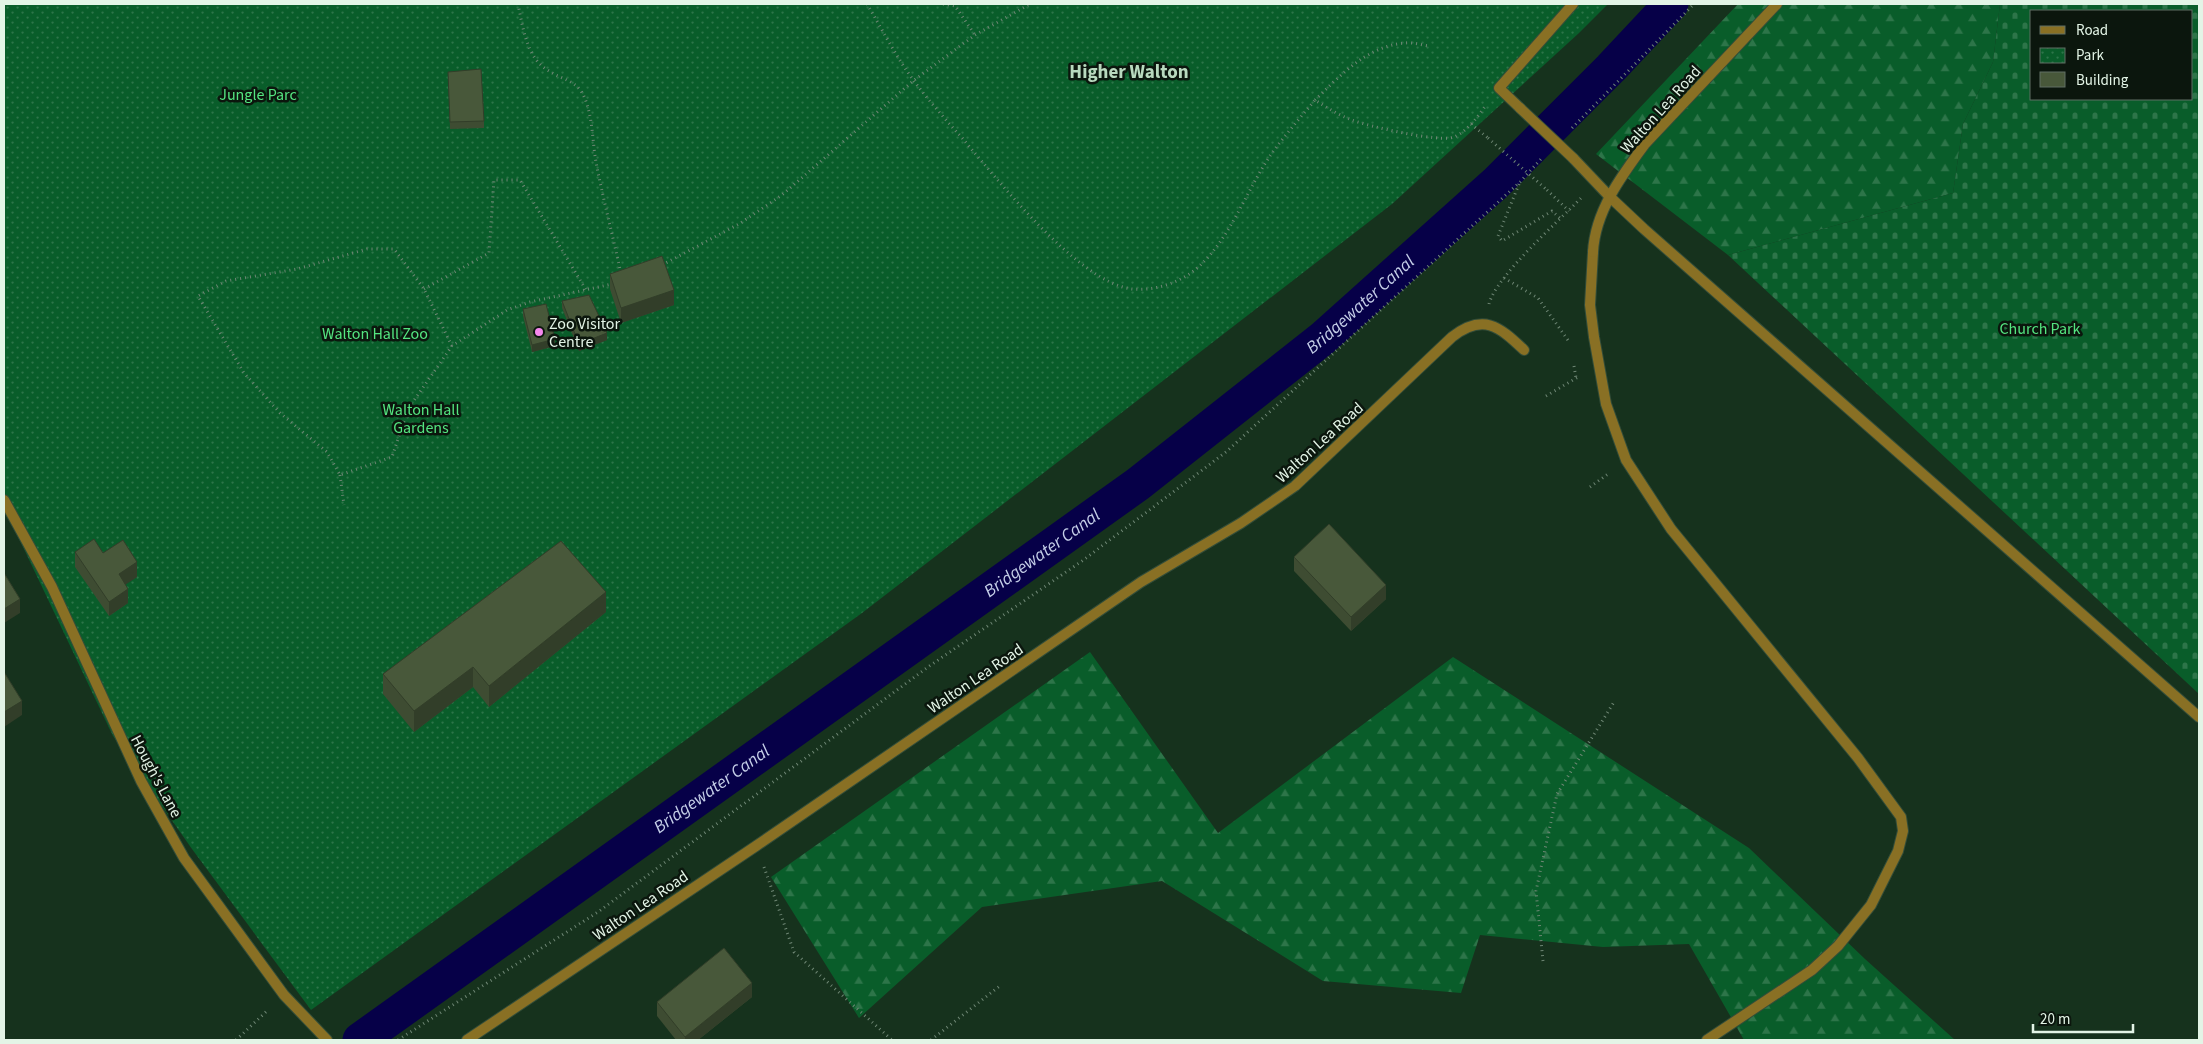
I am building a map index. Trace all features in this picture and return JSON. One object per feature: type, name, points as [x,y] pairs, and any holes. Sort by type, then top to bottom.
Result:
[{"type":"street","points":[[1573,4],[1499,88],[1573,158],[1610,197],[2199,717]]},
{"type":"street","name":"Walton Lea Road","points":[[1707,1040],[1812,970],[1838,946],[1871,905],[1898,851],[1903,831],[1901,817],[1858,758],[1671,529],[1626,460],[1606,404],[1590,305],[1596,229],[1610,197],[1626,169],[1645,144],[1778,4]]},
{"type":"street","name":"Walton Lea Road","points":[[467,1040],[756,846],[1132,588],[1241,523],[1295,486],[1452,337],[1463,328],[1474,324],[1484,324]]},
{"type":"street","points":[[1484,324],[1505,332],[1524,350]]},
{"type":"street","name":"Hough's Lane","points":[[4,500],[52,587],[141,781],[184,858],[284,995],[327,1040]]},
{"type":"path","points":[[518,4],[525,38],[535,58],[547,71],[573,83],[580,91],[587,105],[597,164],[622,280]]},
{"type":"path","points":[[867,4],[913,80],[1000,183],[1054,241],[1089,269],[1131,289],[1151,288],[1174,282],[1196,269],[1221,241],[1272,153],[1314,100],[1351,65],[1372,53],[1407,43],[1429,46]]},
{"type":"path","points":[[943,4],[955,6],[975,35]]},
{"type":"path","points":[[655,268],[739,224],[782,195],[913,80],[975,35],[1030,4]]},
{"type":"path","points":[[1569,131],[1694,4]]},
{"type":"path","points":[[1314,100],[1352,120],[1372,126],[1440,139],[1454,137],[1471,124],[1499,88]]},
{"type":"path","points":[[1471,124],[1569,210]]},
{"type":"path","points":[[398,1040],[598,912],[928,667],[1082,561],[1226,452],[1520,182],[1544,156]]},
{"type":"path","points":[[424,289],[489,253],[494,180],[520,180],[587,290]]},
{"type":"path","points":[[1520,182],[1498,236],[1502,241],[1552,211],[1561,219]]},
{"type":"path","points":[[1484,324],[1491,297],[1504,278],[1596,183]]},
{"type":"path","points":[[344,506],[340,475],[327,452],[280,413],[244,373],[198,296],[226,281],[297,269],[367,249],[394,249],[424,289],[452,346]]},
{"type":"path","points":[[1504,278],[1538,298],[1570,341],[1572,350]]},
{"type":"path","points":[[340,475],[392,457],[408,409],[452,346],[507,310],[530,302],[616,283]]},
{"type":"path","points":[[1573,359],[1576,378]]},
{"type":"path","points":[[1546,396],[1576,378],[1600,370]]},
{"type":"path","points":[[1543,961],[1536,891],[1557,794],[1614,702]]},
{"type":"path","points":[[756,846],[794,952],[892,1040]]},
{"type":"path","points":[[931,1040],[1001,985]]},
{"type":"path","points":[[236,1040],[257,1020]]},
{"type":"green space","name":"Walton Hall Gardens","points":[[4,4],[1608,4],[1579,33],[1392,204],[862,613],[311,1010],[192,849],[113,736],[4,507]]},
{"type":"green space","points":[[1738,4],[2000,4],[1993,62],[1963,124],[1953,193],[1728,255],[1596,154]]},
{"type":"green space","name":"Church Park","points":[[2000,4],[2199,4],[2199,694],[1728,255],[1953,193],[1963,124],[1993,62]]},
{"type":"green space","points":[[1090,652],[1218,833],[1453,657],[1749,848],[1865,959],[1955,1040],[1744,1040],[1689,944],[1603,947],[1480,935],[1461,993],[1323,981],[1162,881],[982,907],[859,1018],[771,877]]},
{"type":"building","points":[[481,69],[484,121],[450,122],[448,72]]},
{"type":"building","points":[[662,256],[674,290],[621,308],[610,274]]},
{"type":"building","points":[[589,295],[607,333],[579,344],[562,301]]},
{"type":"building","name":"Zoo Visitor Centre","points":[[546,304],[555,339],[532,345],[523,309]]},
{"type":"building","points":[[1329,524],[1386,585],[1351,617],[1294,557]]},
{"type":"building","points":[[94,539],[103,553],[123,540],[137,562],[119,574],[128,589],[109,602],[75,552]]},
{"type":"building","points":[[561,541],[606,592],[489,686],[473,667],[414,711],[383,674]]},
{"type":"building","points":[[4,573],[20,599],[4,609]]},
{"type":"building","points":[[4,672],[22,701],[4,712]]},
{"type":"building","points":[[724,948],[752,983],[685,1037],[657,1002]]},
{"type":"waterway","name":"Bridgewater Canal","points":[[360,1040],[1138,484],[1323,338],[1496,183],[1611,68],[1671,4]]},
{"type":"place","name":"Zoo Visitor Centre","points":[[539,332]]},
{"type":"district","name":"Higher Walton","points":[[1129,71]]},
{"type":"park label","name":"Jungle Parc","points":[[258,94]]},
{"type":"park label","name":"Walton Hall Zoo","points":[[375,333]]}]
